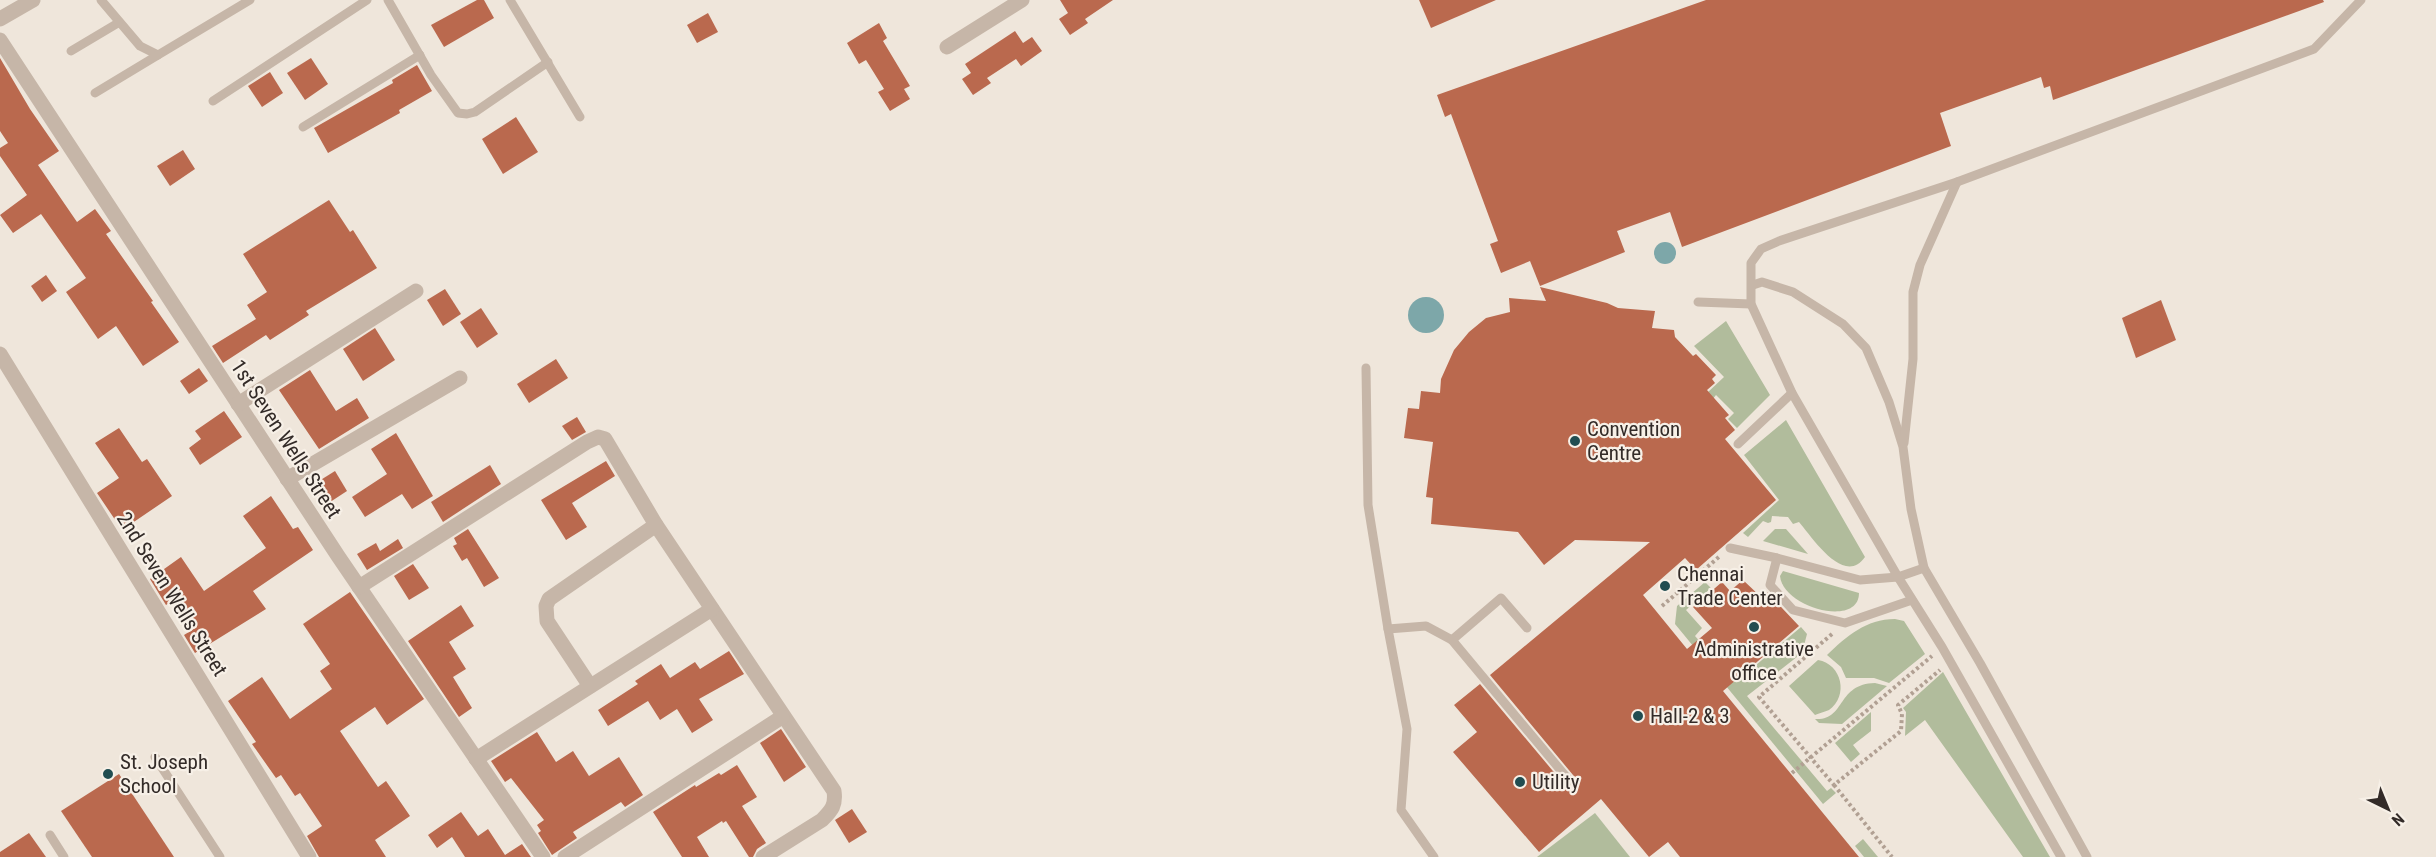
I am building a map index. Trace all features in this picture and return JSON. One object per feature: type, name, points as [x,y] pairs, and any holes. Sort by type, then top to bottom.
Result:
[{"type":"street","points":[[0,19],[33,0]]},
{"type":"street","points":[[947,47],[1022,0]]},
{"type":"street","name":"1st Seven Wells Street","points":[[0,40],[287,479],[543,857]]},
{"type":"street","points":[[238,404],[416,291]]},
{"type":"street","name":"2nd Seven Wells Street","points":[[0,354],[309,857]]},
{"type":"street","points":[[287,479],[460,378]]},
{"type":"street","points":[[359,587],[586,442],[598,437],[609,444],[656,525],[782,717],[834,791],[836,802],[831,812],[763,857]]},
{"type":"street","points":[[590,686],[548,621],[546,606],[549,599],[656,525]]},
{"type":"street","points":[[476,759],[712,609]]},
{"type":"street","points":[[565,857],[782,717]]},
{"type":"lane","points":[[101,0],[118,23],[140,46],[158,55]]},
{"type":"lane","points":[[95,93],[250,0]]},
{"type":"lane","points":[[213,101],[367,0]]},
{"type":"lane","points":[[388,0],[420,56],[451,105],[459,113],[475,112],[548,62]]},
{"type":"lane","points":[[510,0],[580,117]]},
{"type":"lane","points":[[2061,857],[1942,647],[1898,577],[1792,393],[1751,304],[1750,290],[1753,285],[1751,263],[1761,249],[1779,241],[1957,182],[2314,49],[2361,0]]},
{"type":"lane","points":[[72,51],[118,23]]},
{"type":"lane","points":[[303,127],[420,56]]},
{"type":"lane","points":[[1903,447],[1913,359],[1913,292],[1920,266],[1957,182]]},
{"type":"lane","points":[[1753,285],[1762,282],[1793,292],[1843,324],[1866,348],[1889,402],[1903,447],[1911,509],[1924,568],[2087,857]]},
{"type":"lane","points":[[1698,302],[1751,304]]},
{"type":"lane","points":[[1366,368],[1368,505],[1407,729],[1401,810],[1434,857]]},
{"type":"lane","points":[[1738,444],[1792,393]]},
{"type":"lane","points":[[1730,548],[1860,580],[1898,577],[1924,568]]},
{"type":"lane","points":[[1777,558],[1770,585],[1793,610],[1845,623],[1912,600]]},
{"type":"lane","points":[[1452,640],[1501,598],[1527,628]]},
{"type":"lane","points":[[1388,629],[1426,626],[1452,640],[1573,785]]},
{"type":"lane","points":[[155,757],[220,857]]},
{"type":"lane","points":[[50,835],[64,857]]},
{"type":"path","points":[[1662,606],[1730,548]]},
{"type":"path","points":[[1845,623],[1760,697],[1892,857]]},
{"type":"path","points":[[1792,773],[1942,647]]},
{"type":"path","points":[[1834,785],[1901,731],[1902,714],[1898,705],[1950,662]]},
{"type":"green space","points":[[1726,321],[1770,395],[1737,428],[1728,419],[1734,413],[1716,395],[1712,400],[1706,394],[1724,377],[1694,346]]},
{"type":"green space","points":[[1786,420],[1865,557],[1857,565],[1848,566],[1838,563],[1820,548],[1799,522],[1793,524],[1788,517],[1772,516],[1771,522],[1763,521],[1748,537],[1743,533],[1779,500],[1744,455]]},
{"type":"green space","points":[[1775,529],[1786,529],[1808,554],[1763,541]]},
{"type":"green space","points":[[1783,571],[1859,593],[1856,604],[1847,610],[1835,611],[1821,610],[1806,605],[1784,587],[1780,576]]},
{"type":"green space","points":[[1705,582],[1711,588],[1686,610],[1702,628],[1695,636],[1736,682],[1801,627],[1807,634],[1802,653],[1747,696],[1827,791],[1831,788],[1836,793],[1823,804],[1675,624],[1677,606]]},
{"type":"green space","points":[[1895,619],[1904,621],[1925,654],[1889,683],[1874,678],[1846,678],[1841,667],[1827,655],[1850,635],[1866,625]]},
{"type":"green space","points":[[1818,660],[1833,668],[1840,681],[1841,689],[1835,704],[1829,710],[1815,715],[1789,686]]},
{"type":"green space","points":[[1943,672],[2050,857],[2023,857],[1925,720],[1905,736],[1906,712],[1903,708]]},
{"type":"green space","points":[[1875,683],[1887,686],[1842,724],[1819,723],[1815,719],[1825,718],[1832,714],[1854,689]]},
{"type":"green space","points":[[1871,712],[1871,731],[1853,745],[1860,754],[1851,762],[1835,743]]},
{"type":"green space","points":[[1595,813],[1630,857],[1537,857]]},
{"type":"green space","points":[[1863,839],[1878,857],[1864,857],[1855,846]]},
{"type":"water","points":[[1665,242],[1675,249],[1676,253],[1669,263],[1665,264],[1655,257],[1654,253],[1661,243]]},
{"type":"water","points":[[1426,297],[1439,302],[1444,315],[1439,328],[1426,333],[1413,328],[1408,315],[1413,302]]},
{"type":"building","points":[[477,0],[484,0],[494,18],[444,47],[431,25]]},
{"type":"building","points":[[1060,0],[1113,0],[1085,19],[1088,23],[1070,35],[1059,19],[1068,13]]},
{"type":"building","points":[[1419,0],[1496,0],[1431,28]]},
{"type":"building","points":[[1706,0],[2323,0],[2324,2],[2053,100],[2050,86],[2044,88],[2041,77],[1940,113],[1951,146],[1682,247],[1670,212],[1617,231],[1625,252],[1540,286],[1530,261],[1501,273],[1490,244],[1498,241],[1451,114],[1445,117],[1437,95]]},
{"type":"building","points":[[708,13],[718,32],[697,43],[687,25]]},
{"type":"building","points":[[879,23],[887,38],[883,41],[910,86],[904,89],[910,99],[890,111],[878,92],[884,89],[866,60],[859,64],[847,43]]},
{"type":"building","points":[[1015,31],[1023,43],[1032,37],[1042,51],[1021,66],[1016,59],[987,78],[991,83],[973,95],[962,79],[971,73],[965,64]]},
{"type":"building","points":[[0,58],[30,109],[59,151],[38,165],[77,222],[95,209],[111,231],[106,234],[179,342],[143,366],[116,326],[98,339],[66,292],[86,278],[41,214],[13,233],[0,215],[27,195],[0,156],[0,148],[8,143],[0,131]]},
{"type":"building","points":[[311,58],[328,84],[305,100],[287,73]]},
{"type":"building","points":[[417,65],[432,91],[399,110],[400,113],[328,153],[314,128],[393,83],[392,80]]},
{"type":"building","points":[[270,72],[283,93],[262,107],[248,86]]},
{"type":"building","points":[[516,117],[538,152],[503,174],[482,139]]},
{"type":"building","points":[[183,150],[195,169],[170,186],[157,166]]},
{"type":"building","points":[[329,200],[350,232],[353,230],[377,268],[306,311],[309,315],[270,340],[266,335],[223,363],[212,346],[256,319],[247,305],[267,292],[243,254]]},
{"type":"building","points":[[46,275],[57,291],[42,302],[31,286]]},
{"type":"building","points":[[1540,287],[1607,303],[1618,308],[1655,311],[1652,328],[1674,330],[1675,337],[1693,356],[1696,354],[1716,375],[1712,379],[1715,383],[1707,390],[1729,415],[1725,418],[1735,430],[1725,439],[1776,500],[1696,570],[1685,558],[1643,595],[1687,649],[1712,628],[1693,607],[1722,582],[1730,591],[1743,580],[1761,597],[1767,592],[1799,626],[1723,691],[1859,857],[1680,857],[1668,842],[1649,857],[1601,799],[1539,852],[1453,752],[1477,732],[1454,705],[1480,684],[1568,789],[1574,792],[1578,790],[1578,781],[1490,675],[1650,542],[1575,540],[1544,565],[1518,532],[1431,524],[1433,498],[1426,497],[1433,442],[1404,438],[1408,408],[1419,409],[1421,391],[1440,393],[1441,379],[1454,350],[1469,332],[1486,318],[1510,312],[1509,298],[1546,301]]},
{"type":"building","points":[[445,289],[461,314],[443,326],[427,300]]},
{"type":"building","points":[[2161,300],[2176,340],[2136,358],[2122,318]]},
{"type":"building","points":[[481,308],[498,334],[477,348],[460,322]]},
{"type":"building","points":[[375,328],[395,360],[363,381],[343,349]]},
{"type":"building","points":[[556,359],[568,378],[529,403],[517,384]]},
{"type":"building","points":[[199,368],[208,381],[189,394],[180,381]]},
{"type":"building","points":[[310,370],[336,411],[357,398],[369,418],[319,449],[279,390]]},
{"type":"building","points":[[224,411],[242,437],[200,465],[189,448],[201,439],[195,431]]},
{"type":"building","points":[[577,417],[586,432],[572,440],[562,426]]},
{"type":"building","points":[[119,428],[142,462],[147,459],[172,496],[122,530],[97,493],[119,478],[95,443]]},
{"type":"building","points":[[396,433],[433,496],[412,509],[402,494],[365,517],[352,497],[387,474],[371,449]]},
{"type":"building","points":[[606,461],[615,476],[572,503],[587,527],[566,540],[541,500]]},
{"type":"building","points":[[490,465],[501,484],[443,522],[431,502]]},
{"type":"building","points":[[335,471],[347,491],[324,506],[311,486]]},
{"type":"building","points":[[271,496],[293,529],[298,527],[313,550],[253,591],[266,609],[195,653],[184,635],[197,627],[176,598],[166,605],[150,579],[181,557],[204,591],[266,548],[243,516]]},
{"type":"building","points":[[468,529],[499,578],[484,587],[467,558],[462,561],[453,546],[457,544],[454,538]]},
{"type":"building","points":[[398,539],[403,548],[367,570],[357,554],[376,543],[380,551]]},
{"type":"building","points":[[413,564],[429,588],[409,600],[394,576]]},
{"type":"building","points":[[350,592],[424,699],[387,725],[375,707],[340,731],[378,787],[386,781],[410,816],[375,840],[386,857],[319,857],[307,836],[322,826],[300,793],[295,796],[281,775],[276,778],[252,744],[256,742],[228,701],[262,677],[290,719],[332,689],[320,671],[330,664],[303,624]]},
{"type":"building","points":[[461,605],[474,626],[449,642],[466,669],[453,677],[472,708],[459,717],[408,641]]},
{"type":"building","points":[[729,651],[744,674],[699,699],[713,720],[692,733],[677,709],[660,720],[648,701],[608,726],[598,710],[638,684],[635,681],[661,664],[670,678],[695,662],[700,669]]},
{"type":"building","points":[[781,729],[806,767],[784,782],[760,743]]},
{"type":"building","points":[[537,732],[556,762],[573,751],[589,776],[619,757],[643,795],[625,807],[621,802],[573,832],[577,838],[552,855],[538,833],[541,831],[537,825],[544,820],[511,778],[505,782],[491,761]]},
{"type":"building","points":[[737,765],[757,797],[742,806],[766,843],[757,849],[753,857],[749,857],[726,821],[723,823],[722,821],[697,837],[709,857],[682,857],[653,812],[695,785],[696,787]]},
{"type":"building","points":[[119,774],[174,857],[92,857],[61,811]]},
{"type":"building","points":[[852,809],[867,832],[849,843],[835,820]]},
{"type":"building","points":[[461,812],[478,836],[488,829],[505,855],[522,844],[531,857],[465,857],[452,837],[437,848],[428,835]]},
{"type":"building","points":[[29,833],[46,857],[0,857],[0,852]]},
{"type":"place","name":"Convention Centre","points":[[1575,441]]},
{"type":"place","name":"Chennai Trade Center","points":[[1665,586]]},
{"type":"place","name":"Administrative office","points":[[1754,627]]},
{"type":"place","name":"Hall-2 & 3","points":[[1638,716]]},
{"type":"place","name":"St. Joseph School","points":[[108,774]]},
{"type":"place","name":"Utility","points":[[1520,782]]}]
